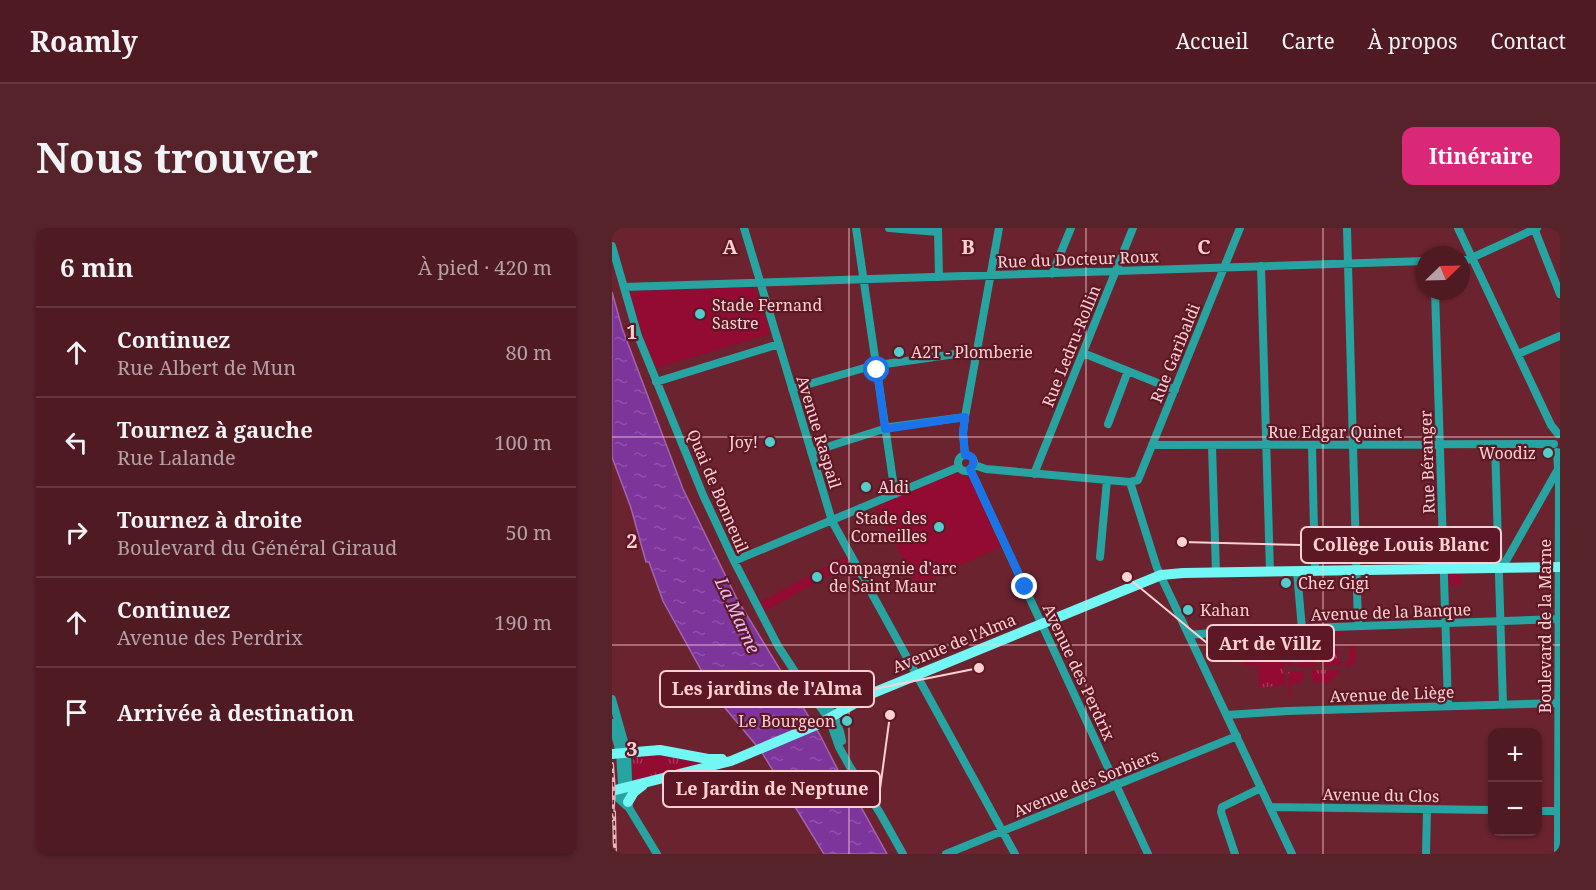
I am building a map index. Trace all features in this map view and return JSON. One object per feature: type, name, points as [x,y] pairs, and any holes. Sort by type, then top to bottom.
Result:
[{"type":"main road","name":"Avenue de l'Alma","points":[[752,752],[819,724],[873,693],[1161,575],[1559,567]]},
{"type":"main road","points":[[620,753],[665,750],[714,760],[752,752]]},
{"type":"main road","points":[[622,796],[645,783],[731,760],[752,752]]},
{"type":"street","name":"Avenue Raspail","points":[[744,228],[832,520],[1015,854]]},
{"type":"street","points":[[856,228],[895,494]]},
{"type":"street","points":[[889,228],[938,230],[939,277]]},
{"type":"street","points":[[965,455],[963,433],[965,417],[999,228]]},
{"type":"street","points":[[1052,274],[1071,228]]},
{"type":"street","name":"Rue Ledru-Rollin","points":[[1034,474],[1133,228]]},
{"type":"street","name":"Rue Garibaldi","points":[[1130,482],[1140,477],[1240,228]]},
{"type":"street","points":[[1347,228],[1358,626]]},
{"type":"street","points":[[1458,228],[1551,425],[1559,432],[1557,451]]},
{"type":"street","points":[[1472,257],[1535,228],[1560,294]]},
{"type":"street","name":"Quai de Bonneuil","points":[[612,246],[639,336],[703,495],[734,561],[778,646],[796,675],[831,717],[844,755],[903,854]]},
{"type":"street","name":"Rue du Docteur Roux","points":[[624,287],[1416,261]]},
{"type":"street","points":[[1261,267],[1270,572]]},
{"type":"street","name":"Rue Béranger","points":[[1436,300],[1448,705]]},
{"type":"street","points":[[1518,354],[1560,336]]},
{"type":"street","points":[[657,381],[779,344]]},
{"type":"street","points":[[792,389],[876,365],[977,351]]},
{"type":"street","points":[[1083,353],[1174,390]]},
{"type":"street","points":[[1108,424],[1128,371]]},
{"type":"street","points":[[811,452],[885,429],[965,417]]},
{"type":"street","points":[[1495,445],[1503,705]]},
{"type":"street","name":"Rue Edgar Quinet","points":[[1152,446],[1495,445],[1557,451]]},
{"type":"street","points":[[1212,446],[1216,573]]},
{"type":"street","points":[[1312,446],[1315,571]]},
{"type":"street","name":"Boulevard de la Marne","points":[[1557,451],[1559,469],[1558,854]]},
{"type":"street","points":[[959,467],[959,459],[965,455]]},
{"type":"street","points":[[965,455],[972,458],[972,467]]},
{"type":"street","points":[[734,561],[959,467]]},
{"type":"street","points":[[959,467],[966,471],[972,467],[1130,482],[1161,575],[1292,854]]},
{"type":"street","name":"Avenue des Perdrix","points":[[972,467],[1148,854]]},
{"type":"street","points":[[1499,568],[1506,561],[1559,469]]},
{"type":"street","points":[[1100,557],[1107,480]]},
{"type":"street","points":[[1297,572],[1302,629]]},
{"type":"street","name":"Avenue de la Banque","points":[[1189,635],[1559,619]]},
{"type":"street","points":[[612,699],[620,753],[622,796],[657,854]]},
{"type":"street","name":"Avenue de Liège","points":[[1227,715],[1231,713],[1448,705],[1559,703]]},
{"type":"street","points":[[612,723],[620,753]]},
{"type":"street","name":"Avenue des Sorbiers","points":[[946,854],[1237,736]]},
{"type":"street","points":[[1235,854],[1221,812],[1222,807],[1261,788]]},
{"type":"street","name":"Avenue du Clos","points":[[1270,807],[1488,810]]},
{"type":"street","points":[[1426,854],[1427,810]]},
{"type":"street","points":[[1542,811],[1559,811]]},
{"type":"green space","name":"Stade Fernand Sastre","points":[[755,287],[770,334],[656,368],[629,294],[632,292]]},
{"type":"green space","name":"Stade des Corneilles","points":[[954,472],[971,479],[1001,547],[917,585],[875,507]]},
{"type":"green space","name":"Compagnie d'arc de Saint Maur","points":[[846,556],[850,564],[765,611],[760,602]]},
{"type":"green space","points":[[1448,572],[1461,572],[1461,585],[1449,585]]},
{"type":"green space","points":[[1347,632],[1343,635],[1289,637],[1289,661],[1294,666],[1287,666],[1286,634]]},
{"type":"green space","points":[[1283,634],[1285,685],[1259,688],[1258,665],[1244,666],[1243,636]]},
{"type":"green space","points":[[1355,645],[1356,660],[1349,667],[1345,664],[1349,658],[1349,646]]},
{"type":"green space","points":[[1337,646],[1341,665],[1322,666],[1325,647]]},
{"type":"green space","points":[[1313,647],[1317,666],[1298,667],[1301,648]]},
{"type":"green space","points":[[1311,670],[1340,672],[1327,685],[1313,682]]},
{"type":"green space","points":[[1304,671],[1301,683],[1291,684],[1291,695],[1296,696],[1289,697],[1288,672]]},
{"type":"green space","points":[[656,753],[710,763],[632,782],[633,758],[638,755]]},
{"type":"water","name":"La Marne","points":[[612,292],[622,328],[683,489],[737,599],[820,735],[842,778],[887,854],[824,854],[761,751],[716,697],[663,601],[649,562],[646,562],[631,508],[612,457]]},
{"type":"railway","points":[[612,764],[614,791],[612,820]]},
{"type":"railway","points":[[614,812],[615,854]]},
{"type":"place","name":"Stade Fernand Sastre","points":[[700,314]]},
{"type":"place","name":"A2T - Plomberie","points":[[899,352]]},
{"type":"place","name":"Joy!","points":[[770,442]]},
{"type":"place","name":"Woodiz","points":[[1548,453]]},
{"type":"place","name":"Aldi","points":[[866,487]]},
{"type":"place","name":"Stade des Corneilles","points":[[939,527]]},
{"type":"place","name":"Collège Louis Blanc","points":[[1182,542]]},
{"type":"place","name":"Compagnie d'arc de Saint Maur","points":[[817,577]]},
{"type":"place","name":"Art de Villz","points":[[1127,577]]},
{"type":"place","name":"Chez Gigi","points":[[1286,583]]},
{"type":"place","name":"Kahan","points":[[1188,610]]},
{"type":"place","name":"Les jardins de l'Alma","points":[[979,668]]},
{"type":"place","name":"Le Jardin de Neptune","points":[[890,715]]},
{"type":"place","name":"Le Bourgeon","points":[[847,721]]},
{"type":"route","points":[[877,370],[885,429],[965,417],[963,433],[965,455],[974,460],[974,465],[970,469],[1025,587]]}]
